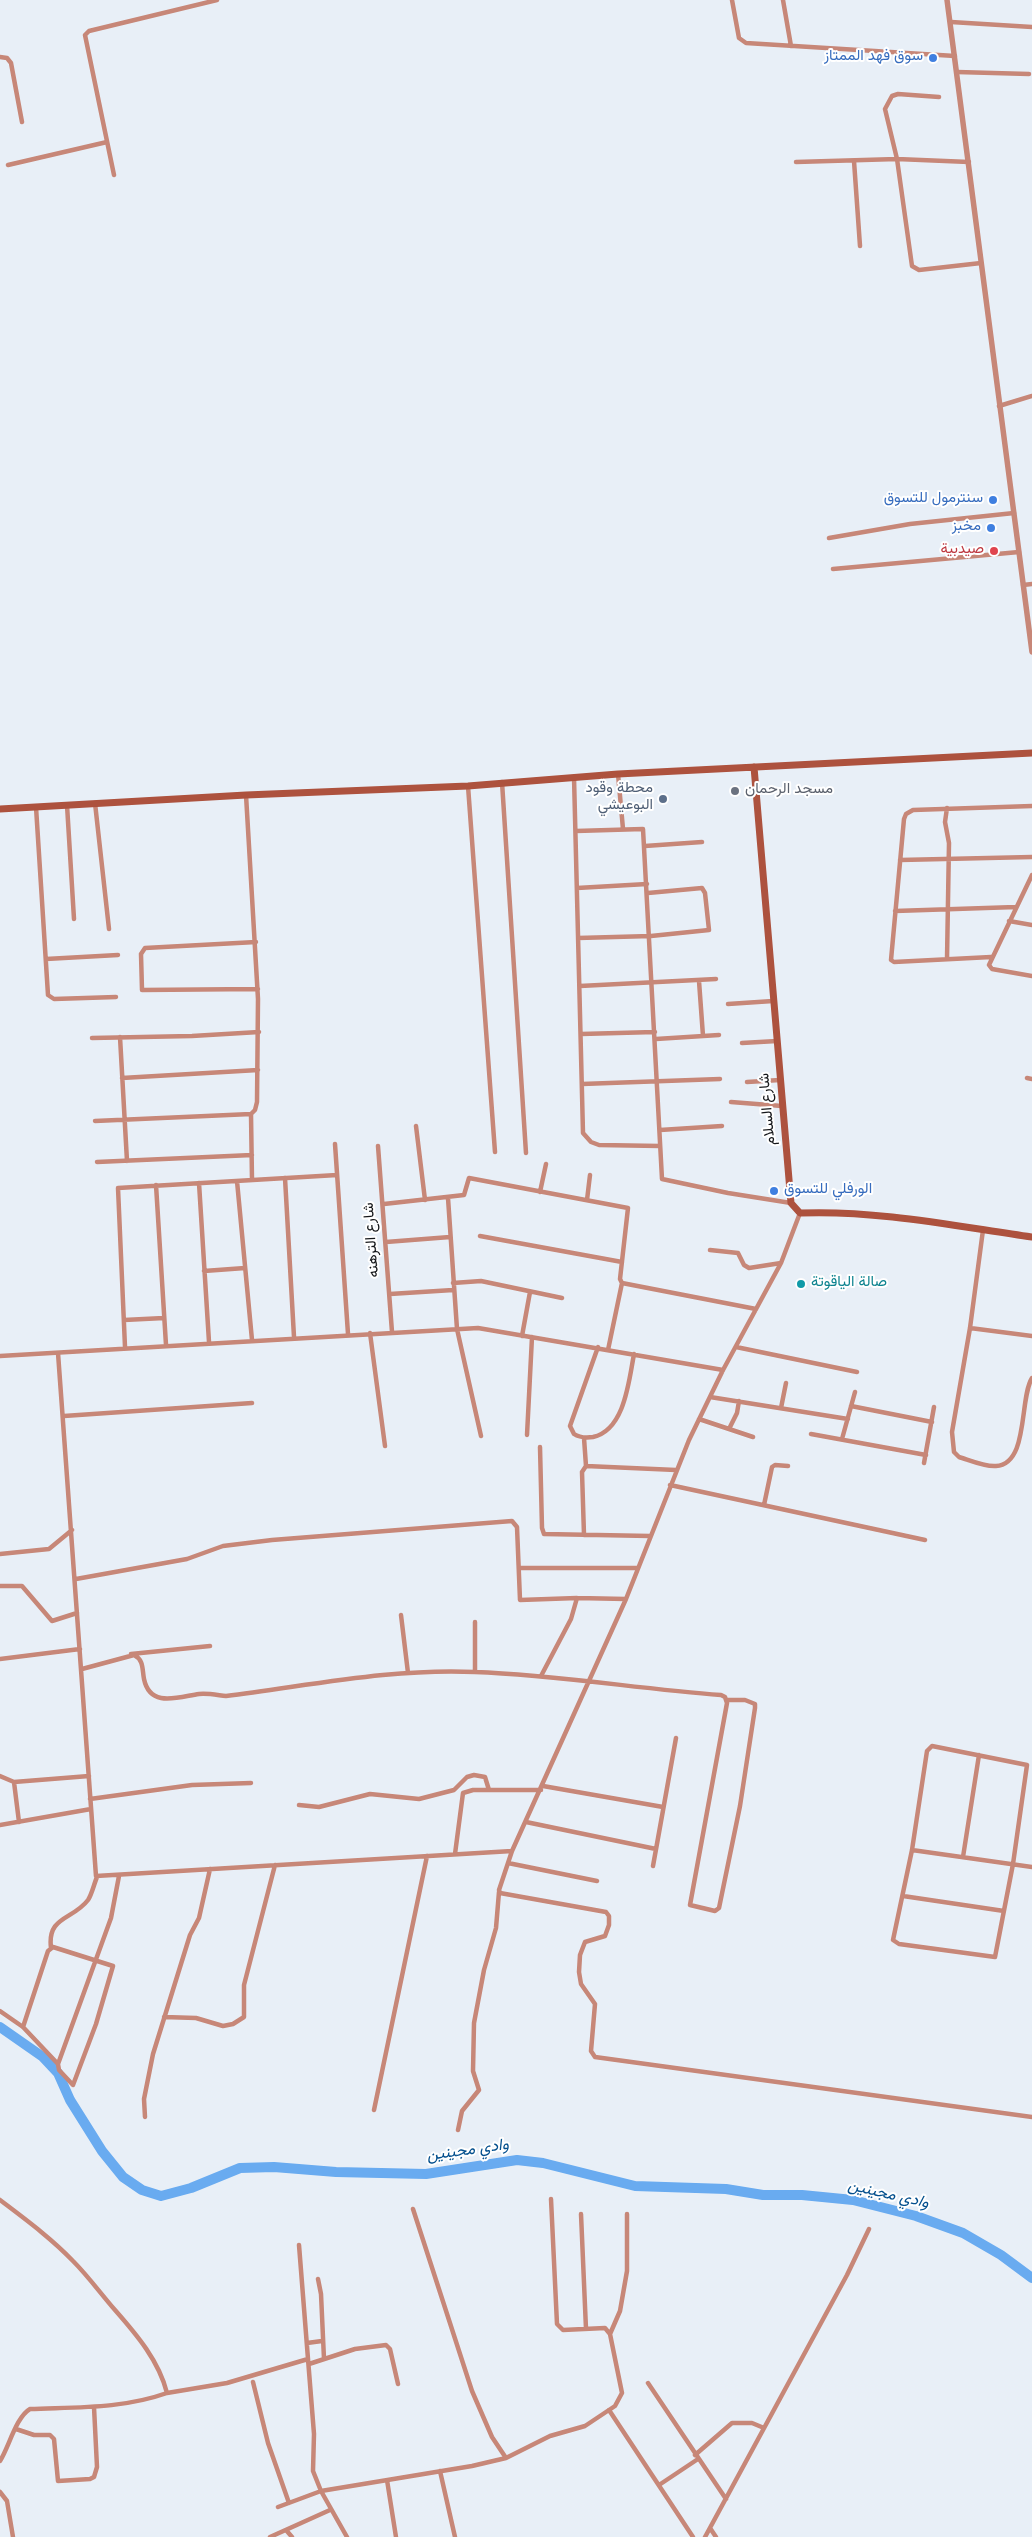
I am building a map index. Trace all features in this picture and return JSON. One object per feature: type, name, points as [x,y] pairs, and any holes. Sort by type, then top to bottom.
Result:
[{"type":"main road","points":[[0,809],[246,795],[468,786],[618,774],[1032,753]]},
{"type":"main road","name":"شارع السلام","points":[[754,767],[791,1203]]},
{"type":"main road","points":[[791,1203],[800,1213],[863,1214],[1032,1237]]},
{"type":"street","points":[[114,175],[85,35],[88,31],[217,0]]},
{"type":"street","points":[[732,0],[739,38],[746,43],[955,56]]},
{"type":"street","points":[[783,0],[790,46]]},
{"type":"street","points":[[947,0],[1032,652]]},
{"type":"street","points":[[951,22],[1032,27]]},
{"type":"street","points":[[0,58],[8,58],[11,62],[22,122]]},
{"type":"street","points":[[957,72],[1029,74]]},
{"type":"street","points":[[939,97],[915,94],[892,96],[885,109],[897,159],[914,269],[981,263]]},
{"type":"street","points":[[8,165],[107,142]]},
{"type":"street","points":[[796,162],[897,159],[969,162]]},
{"type":"street","points":[[854,160],[860,246]]},
{"type":"street","points":[[999,406],[1032,396]]},
{"type":"street","points":[[829,538],[910,524],[1014,513]]},
{"type":"street","points":[[833,568],[1019,552]]},
{"type":"street","points":[[1023,585],[1032,584]]},
{"type":"street","points":[[618,774],[623,829]]},
{"type":"street","points":[[574,777],[583,1133],[586,1139],[599,1145],[660,1146]]},
{"type":"street","points":[[502,782],[526,1153]]},
{"type":"street","points":[[468,786],[495,1152]]},
{"type":"street","points":[[95,1121],[251,1114],[255,1110],[257,1102],[259,1032],[258,989],[246,795]]},
{"type":"street","points":[[95,803],[109,929]]},
{"type":"street","points":[[67,805],[74,919]]},
{"type":"street","points":[[991,957],[892,961],[890,958],[906,814],[913,810],[1032,806]]},
{"type":"street","points":[[36,807],[48,995],[50,998],[116,997]]},
{"type":"street","points":[[947,808],[945,825],[949,859],[947,959]]},
{"type":"street","points":[[576,831],[643,829],[651,936],[663,1179],[791,1203]]},
{"type":"street","points":[[645,846],[702,842]]},
{"type":"street","points":[[900,860],[1032,857]]},
{"type":"street","points":[[1031,878],[991,957],[989,965],[992,969],[1032,976]]},
{"type":"street","points":[[577,888],[648,884]]},
{"type":"street","points":[[578,938],[651,936],[706,931],[710,928],[705,893],[702,888],[648,892]]},
{"type":"street","points":[[895,911],[1016,907]]},
{"type":"street","points":[[1009,921],[1032,925]]},
{"type":"street","points":[[256,942],[145,948],[141,954],[142,990],[258,989]]},
{"type":"street","points":[[46,959],[118,955]]},
{"type":"street","points":[[580,986],[653,984],[716,979]]},
{"type":"street","points":[[699,981],[703,1036]]},
{"type":"street","points":[[728,1004],[773,1001]]},
{"type":"street","points":[[92,1038],[259,1032]]},
{"type":"street","points":[[581,1034],[655,1032]]},
{"type":"street","points":[[656,1039],[719,1035]]},
{"type":"street","points":[[120,1037],[127,1161]]},
{"type":"street","points":[[742,1043],[777,1041]]},
{"type":"street","points":[[122,1078],[258,1070]]},
{"type":"street","points":[[582,1084],[720,1079]]},
{"type":"street","points":[[746,1082],[780,1080]]},
{"type":"street","points":[[731,1102],[782,1106]]},
{"type":"street","points":[[251,1114],[252,1180]]},
{"type":"street","points":[[416,1126],[425,1200]]},
{"type":"street","points":[[660,1130],[722,1126]]},
{"type":"street","points":[[335,1144],[348,1334]]},
{"type":"street","name":"شارع الترهنه","points":[[378,1146],[384,1204],[392,1332]]},
{"type":"street","points":[[97,1162],[252,1155]]},
{"type":"street","points":[[540,1192],[546,1164]]},
{"type":"street","points":[[126,1347],[117,1191],[120,1187],[337,1175]]},
{"type":"street","points":[[587,1200],[590,1175]]},
{"type":"street","points":[[284,1178],[294,1337]]},
{"type":"street","points":[[384,1204],[448,1198],[466,1194],[466,1181],[469,1178],[628,1208],[620,1280],[622,1283],[608,1350]]},
{"type":"street","points":[[236,1181],[252,1340]]},
{"type":"street","points":[[199,1183],[209,1342]]},
{"type":"street","points":[[156,1185],[166,1345]]},
{"type":"street","points":[[448,1198],[457,1329],[481,1436]]},
{"type":"street","points":[[458,2130],[462,2111],[479,2090],[473,2071],[474,2023],[484,1970],[496,1928],[499,1890],[512,1851],[626,1599],[676,1470],[699,1418],[723,1370],[782,1263],[800,1213]]},
{"type":"street","points":[[983,1230],[970,1328],[952,1432],[952,1447],[959,1457],[994,1466],[1003,1464],[1010,1459],[1016,1452],[1021,1438],[1025,1395],[1032,1378]]},
{"type":"street","points":[[480,1236],[622,1262]]},
{"type":"street","points":[[386,1242],[450,1237]]},
{"type":"street","points":[[710,1250],[738,1253],[744,1265],[749,1268],[782,1263]]},
{"type":"street","points":[[204,1271],[245,1268]]},
{"type":"street","points":[[453,1283],[481,1281],[562,1298]]},
{"type":"street","points":[[622,1283],[756,1309]]},
{"type":"street","points":[[390,1294],[453,1290]]},
{"type":"street","points":[[522,1336],[530,1292]]},
{"type":"street","points":[[124,1320],[164,1318]]},
{"type":"street","points":[[0,1356],[294,1337],[478,1328],[598,1347],[723,1370]]},
{"type":"street","points":[[970,1328],[1032,1336]]},
{"type":"street","points":[[370,1333],[385,1446]]},
{"type":"street","points":[[527,1435],[532,1338]]},
{"type":"street","points":[[598,1347],[570,1426],[574,1434],[584,1438],[599,1435],[612,1425],[623,1401],[634,1354]]},
{"type":"street","points":[[736,1347],[857,1372]]},
{"type":"street","points":[[24,2027],[48,1951],[51,1948],[50,1936],[54,1927],[88,1900],[97,1877],[58,1353]]},
{"type":"street","points":[[781,1408],[786,1383]]},
{"type":"street","points":[[842,1439],[856,1392]]},
{"type":"street","points":[[710,1397],[848,1419]]},
{"type":"street","points":[[729,1429],[737,1413],[739,1402]]},
{"type":"street","points":[[64,1416],[252,1403]]},
{"type":"street","points":[[851,1406],[932,1422]]},
{"type":"street","points":[[924,1463],[934,1407]]},
{"type":"street","points":[[699,1418],[753,1437]]},
{"type":"street","points":[[811,1434],[926,1455]]},
{"type":"street","points":[[584,1438],[586,1466],[582,1472],[584,1534]]},
{"type":"street","points":[[540,1447],[542,1532],[650,1536]]},
{"type":"street","points":[[764,1505],[772,1467],[775,1465],[788,1466]]},
{"type":"street","points":[[586,1466],[676,1470]]},
{"type":"street","points":[[670,1485],[925,1540]]},
{"type":"street","points":[[76,1579],[187,1560],[223,1546],[272,1540],[512,1521],[516,1527],[520,1600],[626,1599]]},
{"type":"street","points":[[0,1554],[49,1549],[72,1530]]},
{"type":"street","points":[[519,1568],[638,1568]]},
{"type":"street","points":[[0,1586],[22,1586],[52,1621],[77,1613]]},
{"type":"street","points":[[541,1676],[571,1619],[577,1598]]},
{"type":"street","points":[[401,1615],[408,1673]]},
{"type":"street","points":[[475,1622],[475,1672]]},
{"type":"street","points":[[82,1668],[130,1655],[210,1646]]},
{"type":"street","points":[[0,1659],[80,1649]]},
{"type":"street","points":[[130,1655],[140,1660],[146,1687],[150,1692],[167,1700],[201,1694],[234,1695],[408,1673],[475,1672],[590,1681],[659,1690],[721,1695],[726,1700],[750,1701],[755,1704],[755,1708],[740,1806],[719,1908],[715,1911],[690,1905],[726,1700]]},
{"type":"street","points":[[652,1866],[676,1738]]},
{"type":"street","points":[[932,1746],[980,1755],[1027,1765],[1013,1864],[994,1957],[899,1944],[893,1940],[912,1850],[928,1748],[932,1746]]},
{"type":"street","points":[[962,1857],[980,1755]]},
{"type":"street","points":[[299,1805],[319,1807],[370,1794],[419,1799],[454,1790],[468,1777],[474,1775],[485,1777],[489,1790]]},
{"type":"street","points":[[0,1776],[14,1782],[89,1776]]},
{"type":"street","points":[[14,1782],[19,1822]]},
{"type":"street","points":[[90,1799],[192,1785],[252,1783]]},
{"type":"street","points":[[455,1854],[463,1793],[542,1788],[663,1807]]},
{"type":"street","points":[[0,1825],[91,1809]]},
{"type":"street","points":[[526,1822],[656,1849]]},
{"type":"street","points":[[912,1850],[1032,1867]]},
{"type":"street","points":[[97,1877],[512,1851]]},
{"type":"street","points":[[374,2110],[428,1856]]},
{"type":"street","points":[[508,1863],[597,1881]]},
{"type":"street","points":[[164,2017],[196,2018],[223,2026],[233,2024],[244,2017],[244,1985],[275,1865]]},
{"type":"street","points":[[145,2117],[144,2098],[153,2054],[190,1935],[199,1918],[210,1869]]},
{"type":"street","points":[[51,1948],[57,1947],[95,1960],[111,1965],[114,1970],[73,2085],[59,2070],[58,2064],[95,1960],[111,1918],[119,1876]]},
{"type":"street","points":[[499,1890],[500,1893],[608,1914],[609,1925],[605,1936],[585,1942],[579,1959],[581,1984],[594,2004],[591,2051],[595,2058],[1032,2117]]},
{"type":"street","points":[[903,1896],[1004,1911]]},
{"type":"street","points":[[0,2011],[24,2027],[58,2064]]},
{"type":"street","points":[[278,2507],[321,2491],[506,2458],[550,2436],[585,2426],[610,2410],[620,2401],[622,2393],[610,2334],[605,2328],[563,2330],[557,2324],[551,2199]]},
{"type":"street","points":[[0,2200],[57,2245],[84,2272],[131,2328],[154,2360],[164,2379],[167,2393]]},
{"type":"street","points":[[412,2210],[472,2391],[492,2437],[506,2458]]},
{"type":"street","points":[[581,2214],[586,2329]]},
{"type":"street","points":[[610,2334],[620,2312],[625,2286],[628,2253],[627,2214]]},
{"type":"street","points":[[705,2537],[847,2276],[868,2229]]},
{"type":"street","points":[[299,2244],[314,2471],[330,2510],[347,2537]]},
{"type":"street","points":[[318,2280],[321,2294],[324,2359]]},
{"type":"street","points":[[307,2343],[322,2341]]},
{"type":"street","points":[[0,2461],[10,2446],[22,2416],[30,2409],[94,2407],[138,2402],[167,2393],[226,2383],[324,2359],[354,2349],[386,2345],[390,2349],[398,2384]]},
{"type":"street","points":[[252,2382],[268,2443],[288,2503]]},
{"type":"street","points":[[648,2383],[726,2499]]},
{"type":"street","points":[[16,2429],[34,2435],[50,2436],[54,2440],[58,2481],[90,2479],[94,2477],[98,2467],[94,2407]]},
{"type":"street","points":[[610,2410],[693,2537]]},
{"type":"street","points":[[659,2485],[696,2457],[732,2423],[752,2422],[764,2428]]},
{"type":"street","points":[[440,2471],[454,2537]]},
{"type":"street","points":[[387,2480],[396,2537]]},
{"type":"street","points":[[0,2492],[7,2501],[13,2537]]},
{"type":"street","points":[[270,2537],[330,2510]]},
{"type":"street","points":[[710,2528],[716,2537]]},
{"type":"street","points":[[286,2530],[292,2537]]},
{"type":"waterway","name":"وادي مجينين","points":[[0,2027],[43,2057],[58,2073],[70,2100],[102,2151],[123,2177],[142,2190],[161,2196],[191,2188],[240,2168],[274,2167],[336,2172],[426,2174],[517,2160],[543,2163],[635,2186],[726,2189],[763,2195],[802,2195],[853,2200],[916,2216],[963,2233],[1001,2255],[1032,2278]]},
{"type":"place","name":"سوق فهد الممتاز","points":[[933,58]]},
{"type":"place","name":"سنترمول للتسوق","points":[[993,500]]},
{"type":"place","name":"مخبز","points":[[991,528]]},
{"type":"place","name":"صيدبية","points":[[994,551]]},
{"type":"place","name":"مسجد الرحمان","points":[[735,791]]},
{"type":"place","name":"محطة وقود البوعيشي","points":[[663,799]]},
{"type":"place","name":"الورفلي للتسوق","points":[[774,1191]]},
{"type":"place","name":"صالة الياقوتة","points":[[801,1284]]}]
